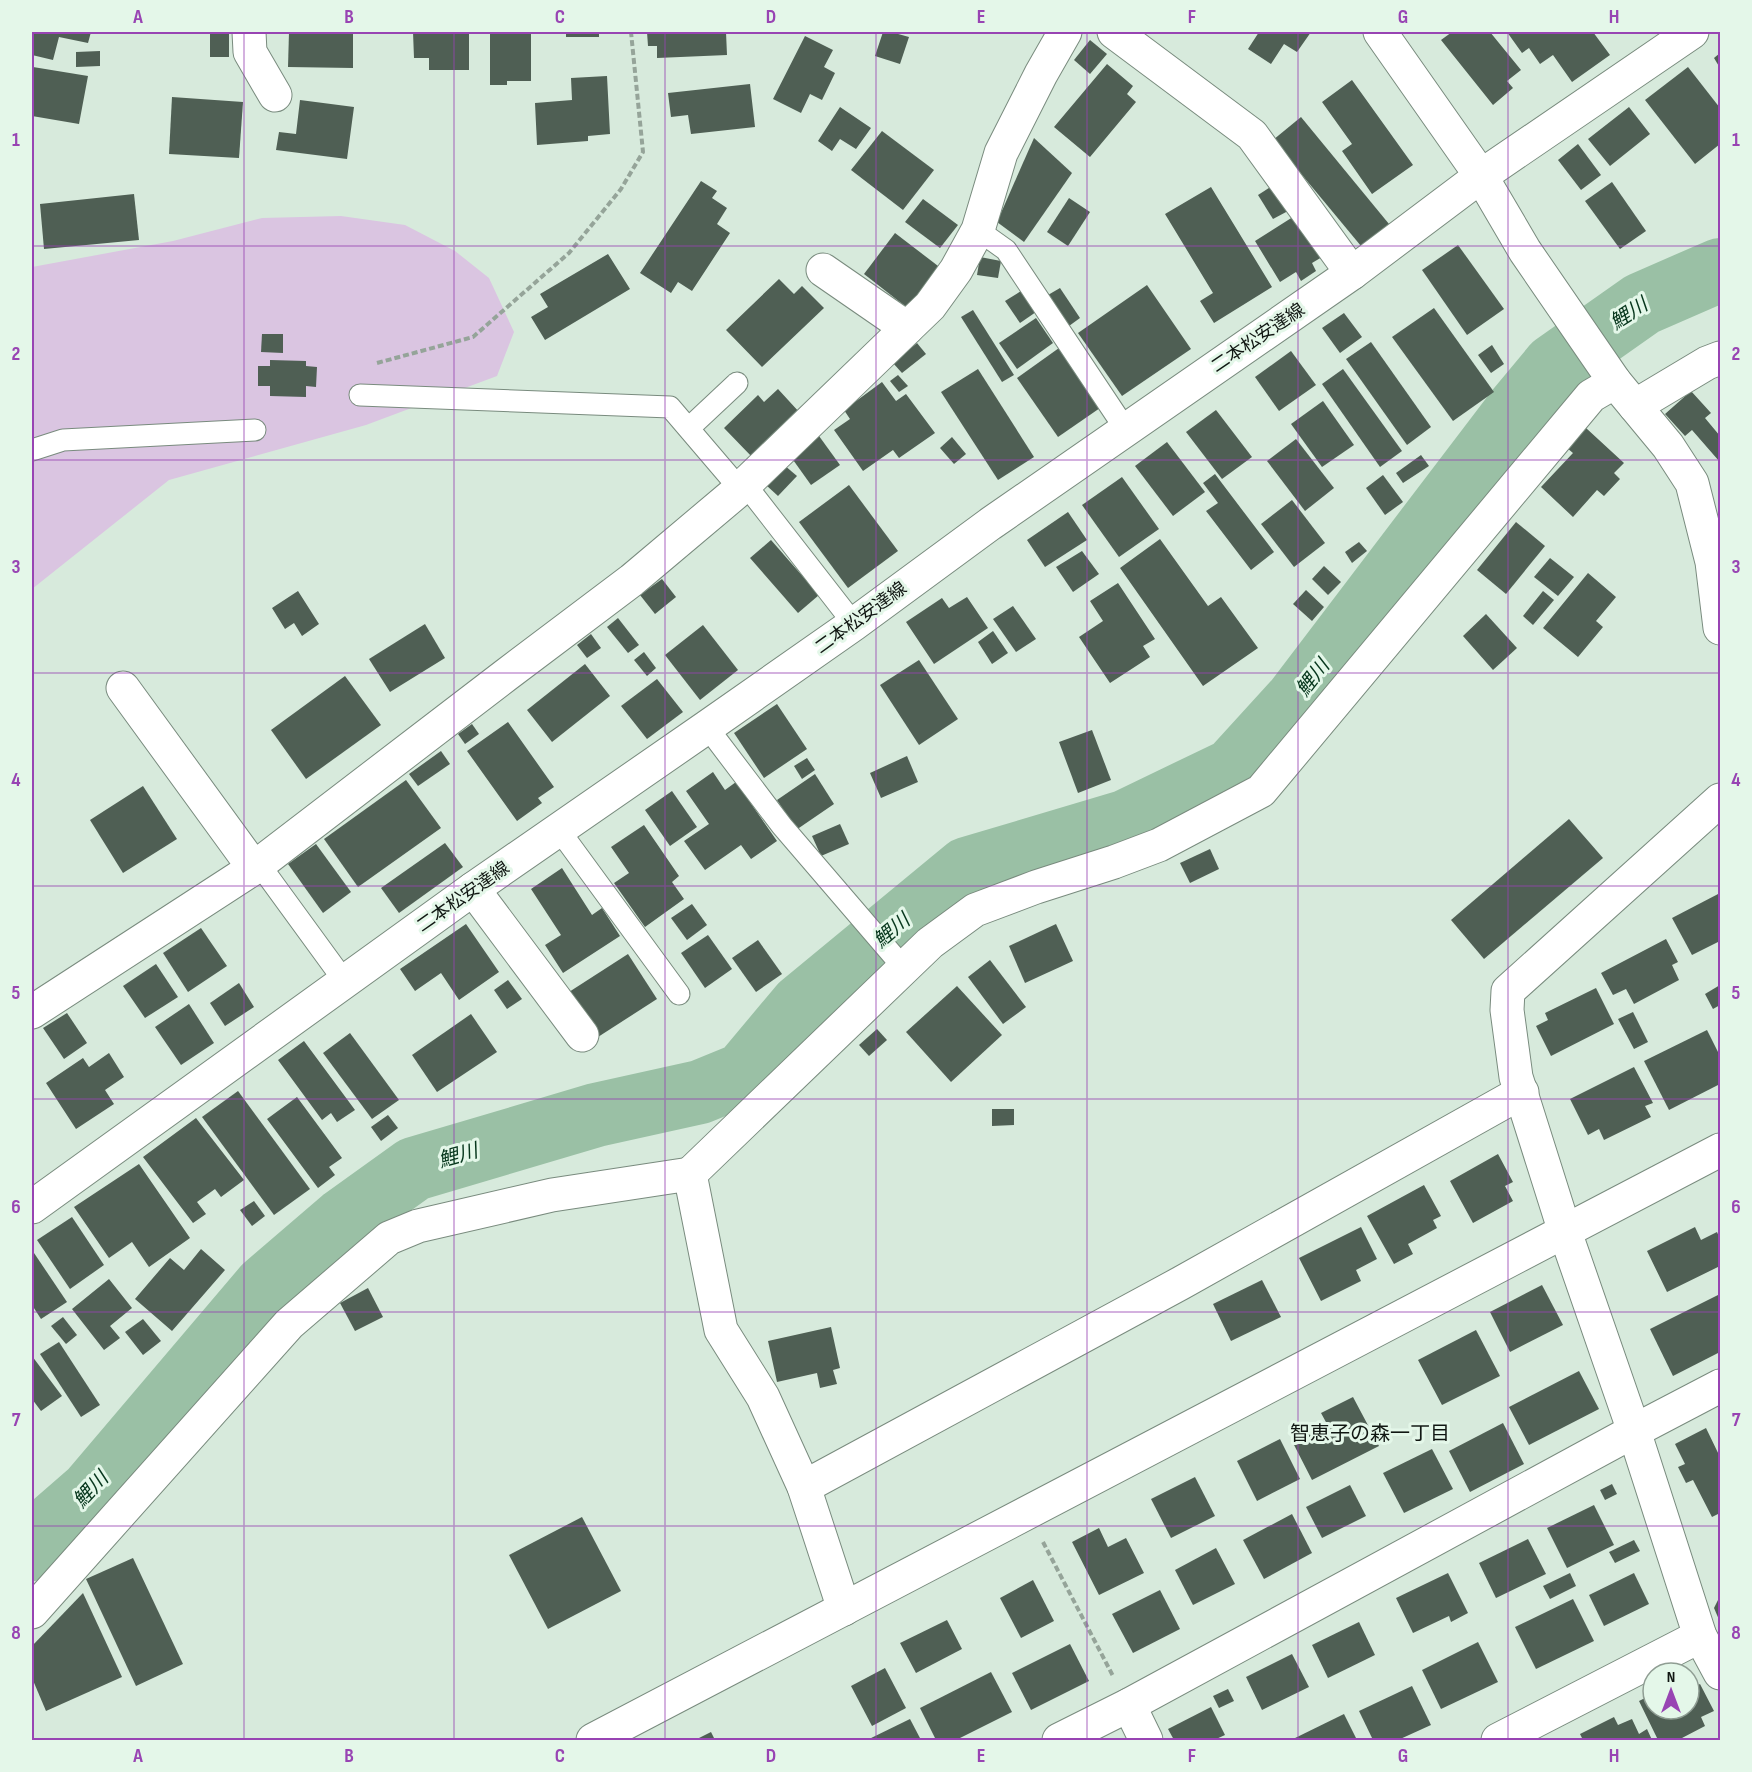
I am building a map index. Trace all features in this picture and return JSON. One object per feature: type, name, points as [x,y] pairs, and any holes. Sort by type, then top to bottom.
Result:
[{"type":"street","points":[[249,32],[250,52],[275,95]]},
{"type":"street","points":[[32,1012],[256,866],[632,580],[742,486],[930,306],[956,270],[978,230],[1001,153],[1065,32]]},
{"type":"street","points":[[1114,32],[1252,135],[1352,273]]},
{"type":"street","points":[[1380,32],[1481,176],[1525,251],[1625,394],[1668,446],[1692,483],[1712,562],[1720,628]]},
{"type":"street","name":"二本松安達線","points":[[32,1207],[473,889],[854,624],[990,524],[1352,273],[1481,176],[1692,32]]},
{"type":"street","points":[[823,270],[907,328]]},
{"type":"street","points":[[32,1612],[289,1324],[389,1238],[418,1226],[552,1195],[690,1174],[900,964],[975,910],[1159,845],[1261,791],[1591,396],[1625,394],[1720,358]]},
{"type":"street","points":[[123,688],[256,866]]},
{"type":"street","points":[[1720,800],[1508,991],[1507,1010],[1516,1077],[1565,1232],[1634,1431],[1700,1636],[1720,1673]]},
{"type":"street","points":[[473,889],[582,1035]]},
{"type":"street","points":[[804,1487],[1181,1283],[1522,1092]]},
{"type":"street","points":[[594,1740],[1720,1150]]},
{"type":"street","points":[[690,1174],[721,1330],[763,1396],[804,1487],[844,1609]]},
{"type":"street","points":[[1059,1740],[1129,1705],[1720,1386]]},
{"type":"street","points":[[1498,1740],[1700,1636]]},
{"type":"street","points":[[1129,1705],[1146,1740]]},
{"type":"lane","points":[[978,230],[1006,250],[1126,430]]},
{"type":"lane","points":[[689,428],[736,383]]},
{"type":"lane","points":[[360,395],[670,407],[742,486],[854,624]]},
{"type":"lane","points":[[32,450],[63,440],[255,430]]},
{"type":"lane","points":[[708,727],[782,826],[900,964]]},
{"type":"lane","points":[[559,830],[679,994]]},
{"type":"lane","points":[[256,866],[345,982]]},
{"type":"path","points":[[377,363],[473,337],[569,253],[621,189],[643,152],[631,32]]},
{"type":"path","points":[[1027,1512],[1129,1705]]},
{"type":"shaded area","points":[[341,216],[405,225],[455,251],[489,278],[514,332],[497,376],[366,425],[169,480],[32,589],[32,267],[173,241],[262,218]]},
{"type":"building","points":[[32,32],[91,32],[88,43],[59,37],[53,60],[32,55]]},
{"type":"building","points":[[210,32],[229,32],[229,57],[210,57]]},
{"type":"building","points":[[289,32],[353,32],[353,68],[288,67]]},
{"type":"building","points":[[413,32],[469,32],[469,70],[429,70],[429,58],[414,58]]},
{"type":"building","points":[[490,32],[531,32],[531,81],[507,81],[507,85],[490,85]]},
{"type":"building","points":[[566,32],[599,32],[599,37],[566,37]]},
{"type":"building","points":[[647,32],[726,32],[727,55],[657,58],[657,46],[648,46]]},
{"type":"building","points":[[883,32],[909,37],[900,64],[875,56]]},
{"type":"building","points":[[1259,32],[1311,32],[1297,52],[1284,44],[1271,64],[1248,49]]},
{"type":"building","points":[[1452,32],[1490,32],[1521,70],[1507,81],[1513,88],[1493,105],[1441,40]]},
{"type":"building","points":[[1507,32],[1593,32],[1610,55],[1572,82],[1553,55],[1540,64],[1529,48],[1522,53]]},
{"type":"building","points":[[805,36],[833,50],[824,67],[835,73],[822,100],[810,94],[801,113],[773,99]]},
{"type":"building","points":[[1090,40],[1107,54],[1090,74],[1074,60]]},
{"type":"building","points":[[100,51],[100,66],[76,67],[76,52]]},
{"type":"building","points":[[1720,53],[1720,68],[1714,58]]},
{"type":"building","points":[[1107,64],[1133,86],[1127,94],[1136,102],[1090,157],[1054,127]]},
{"type":"building","points":[[33,67],[88,76],[79,124],[32,116]]},
{"type":"building","points":[[1688,67],[1720,108],[1720,144],[1695,164],[1645,100]]},
{"type":"building","points":[[607,76],[610,134],[588,136],[588,141],[537,145],[535,103],[572,100],[571,78]]},
{"type":"building","points":[[1352,80],[1413,165],[1372,194],[1342,151],[1352,144],[1322,102]]},
{"type":"building","points":[[750,84],[755,127],[691,134],[688,115],[671,117],[668,93]]},
{"type":"building","points":[[172,97],[243,102],[239,158],[169,154]]},
{"type":"building","points":[[300,100],[354,107],[347,159],[276,150],[279,132],[296,134]]},
{"type":"building","points":[[840,107],[871,128],[856,149],[840,139],[832,151],[818,141]]},
{"type":"building","points":[[1629,107],[1650,134],[1610,166],[1588,139]]},
{"type":"building","points":[[1301,117],[1389,224],[1361,246],[1273,140]]},
{"type":"building","points":[[882,131],[934,170],[903,210],[851,170]]},
{"type":"building","points":[[1034,138],[1072,173],[1024,242],[997,222]]},
{"type":"building","points":[[1578,144],[1601,175],[1581,190],[1558,160]]},
{"type":"building","points":[[701,181],[717,191],[712,198],[727,208],[717,224],[730,233],[692,291],[678,282],[671,293],[640,273]]},
{"type":"building","points":[[1612,182],[1646,231],[1620,249],[1585,201]]},
{"type":"building","points":[[1272,186],[1288,211],[1273,219],[1258,195]]},
{"type":"building","points":[[1211,187],[1272,287],[1214,323],[1200,301],[1213,293],[1165,214]]},
{"type":"building","points":[[134,194],[139,240],[44,249],[40,204]]},
{"type":"building","points":[[1069,198],[1090,212],[1068,246],[1047,232]]},
{"type":"building","points":[[923,199],[958,225],[940,248],[905,222]]},
{"type":"building","points":[[1296,215],[1322,257],[1312,263],[1316,271],[1301,281],[1296,272],[1280,282],[1255,241]]},
{"type":"building","points":[[895,233],[942,269],[910,310],[864,274]]},
{"type":"building","points":[[1458,245],[1504,309],[1467,335],[1422,270]]},
{"type":"building","points":[[608,254],[630,289],[545,340],[531,317],[548,307],[540,294]]},
{"type":"building","points":[[980,257],[1001,261],[998,278],[977,275]]},
{"type":"building","points":[[779,279],[794,294],[802,286],[824,308],[762,367],[726,330]]},
{"type":"building","points":[[1147,285],[1191,349],[1122,396],[1078,333]]},
{"type":"building","points":[[1060,288],[1080,318],[1069,326],[1048,295]]},
{"type":"building","points":[[1021,291],[1036,312],[1020,323],[1005,301]]},
{"type":"building","points":[[1434,308],[1494,392],[1453,421],[1392,337]]},
{"type":"building","points":[[973,310],[1014,375],[1002,382],[961,317]]},
{"type":"building","points":[[1344,313],[1362,337],[1340,353],[1322,328]]},
{"type":"building","points":[[1036,318],[1053,343],[1017,369],[999,343]]},
{"type":"building","points":[[262,334],[283,334],[283,353],[261,352]]},
{"type":"building","points":[[1371,342],[1431,427],[1407,445],[1346,359]]},
{"type":"building","points":[[917,343],[926,354],[902,373],[893,363]]},
{"type":"building","points":[[1492,345],[1504,364],[1491,373],[1478,355]]},
{"type":"building","points":[[1059,348],[1100,408],[1058,437],[1017,378]]},
{"type":"building","points":[[1291,351],[1316,385],[1279,411],[1255,377]]},
{"type":"building","points":[[270,360],[306,361],[306,366],[317,367],[316,387],[306,386],[306,397],[270,396],[270,386],[258,386],[258,366],[270,366]]},
{"type":"building","points":[[978,369],[1034,457],[998,480],[941,392]]},
{"type":"building","points":[[1343,369],[1402,451],[1380,467],[1322,384]]},
{"type":"building","points":[[898,375],[908,386],[899,392],[890,381]]},
{"type":"building","points":[[882,382],[896,401],[906,394],[935,433],[899,458],[893,450],[863,471],[834,430],[850,419],[844,410]]},
{"type":"building","points":[[778,389],[800,413],[753,458],[724,428],[758,395],[764,402]]},
{"type":"building","points":[[1691,391],[1711,413],[1705,418],[1720,436],[1719,461],[1692,430],[1685,436],[1665,414]]},
{"type":"building","points":[[1323,401],[1354,445],[1322,467],[1291,424]]},
{"type":"building","points":[[1216,410],[1252,457],[1222,479],[1186,432]]},
{"type":"building","points":[[1586,428],[1624,463],[1614,473],[1620,479],[1604,496],[1597,490],[1573,517],[1541,487],[1573,453],[1567,448]]},
{"type":"building","points":[[819,436],[840,465],[811,485],[791,457]]},
{"type":"building","points":[[952,437],[966,454],[954,464],[940,448]]},
{"type":"building","points":[[1296,439],[1334,488],[1305,511],[1267,461]]},
{"type":"building","points":[[1167,442],[1205,492],[1173,516],[1135,466]]},
{"type":"building","points":[[1421,455],[1429,466],[1403,483],[1396,473]]},
{"type":"building","points":[[784,465],[797,476],[778,496],[766,485]]},
{"type":"building","points":[[1215,474],[1274,552],[1251,570],[1206,511],[1218,503],[1203,483]]},
{"type":"building","points":[[1383,475],[1403,502],[1385,515],[1366,488]]},
{"type":"building","points":[[1122,477],[1159,529],[1119,557],[1082,505]]},
{"type":"building","points":[[849,485],[898,551],[848,588],[799,522]]},
{"type":"building","points":[[1292,500],[1325,543],[1294,567],[1261,524]]},
{"type":"building","points":[[1068,512],[1087,540],[1045,567],[1027,540]]},
{"type":"building","points":[[1516,522],[1545,546],[1506,594],[1477,570]]},
{"type":"building","points":[[1160,539],[1208,606],[1221,597],[1258,648],[1203,686],[1120,568]]},
{"type":"building","points":[[771,540],[819,595],[798,613],[750,558]]},
{"type":"building","points":[[1359,542],[1367,551],[1352,563],[1345,552]]},
{"type":"building","points":[[1082,551],[1099,574],[1073,592],[1056,567]]},
{"type":"building","points":[[1550,558],[1574,577],[1558,596],[1534,577]]},
{"type":"building","points":[[1324,566],[1341,582],[1328,595],[1312,579]]},
{"type":"building","points":[[1588,573],[1616,597],[1596,621],[1603,627],[1578,657],[1543,628]]},
{"type":"building","points":[[662,579],[676,597],[655,614],[640,595]]},
{"type":"building","points":[[1118,583],[1155,639],[1143,646],[1150,657],[1110,683],[1079,637],[1103,621],[1090,601]]},
{"type":"building","points":[[1306,590],[1324,607],[1312,621],[1293,604]]},
{"type":"building","points":[[298,591],[319,624],[302,636],[294,623],[285,629],[272,608]]},
{"type":"building","points":[[1543,591],[1554,600],[1533,625],[1523,616]]},
{"type":"building","points":[[967,597],[988,628],[934,664],[906,622],[942,598],[949,608]]},
{"type":"building","points":[[1013,606],[1036,639],[1016,652],[993,619]]},
{"type":"building","points":[[1486,614],[1517,648],[1493,670],[1463,636]]},
{"type":"building","points":[[618,618],[639,645],[628,653],[607,627]]},
{"type":"building","points":[[425,624],[445,658],[390,692],[369,659]]},
{"type":"building","points":[[703,625],[738,670],[700,700],[665,655]]},
{"type":"building","points":[[993,631],[1008,653],[992,664],[978,642]]},
{"type":"building","points":[[591,634],[601,648],[587,658],[577,645]]},
{"type":"building","points":[[644,652],[656,668],[647,676],[634,660]]},
{"type":"building","points":[[919,660],[958,719],[919,745],[880,685]]},
{"type":"building","points":[[585,664],[610,696],[552,742],[527,710]]},
{"type":"building","points":[[345,676],[381,725],[306,779],[271,730]]},
{"type":"building","points":[[657,679],[683,712],[647,739],[621,706]]},
{"type":"building","points":[[777,704],[807,749],[764,778],[734,733]]},
{"type":"building","points":[[508,722],[554,787],[538,798],[542,803],[517,821],[467,751]]},
{"type":"building","points":[[472,724],[479,734],[465,744],[458,734]]},
{"type":"building","points":[[1092,730],[1111,780],[1078,793],[1059,742]]},
{"type":"building","points":[[441,751],[450,764],[418,786],[409,774]]},
{"type":"building","points":[[907,756],[918,782],[881,798],[870,773]]},
{"type":"building","points":[[807,758],[815,770],[802,779],[794,766]]},
{"type":"building","points":[[713,772],[725,790],[736,782],[777,841],[751,859],[741,845],[705,870],[684,841],[709,824],[686,791]]},
{"type":"building","points":[[815,774],[834,804],[796,830],[777,800]]},
{"type":"building","points":[[406,780],[441,828],[358,887],[324,839]]},
{"type":"building","points":[[143,786],[177,839],[123,873],[90,820]]},
{"type":"building","points":[[672,791],[697,827],[670,846],[645,810]]},
{"type":"building","points":[[1569,819],[1603,858],[1484,959],[1451,920]]},
{"type":"building","points":[[840,824],[849,844],[821,856],[812,836]]},
{"type":"building","points":[[644,825],[679,876],[672,882],[684,899],[645,927],[614,883],[629,873],[611,847]]},
{"type":"building","points":[[445,843],[463,867],[399,913],[381,888]]},
{"type":"building","points":[[316,844],[351,892],[323,913],[288,864]]},
{"type":"building","points":[[1210,849],[1219,869],[1190,883],[1180,863]]},
{"type":"building","points":[[562,868],[592,915],[602,908],[620,936],[563,973],[545,945],[561,935],[531,889]]},
{"type":"building","points":[[1720,893],[1720,941],[1692,955],[1672,918]]},
{"type":"building","points":[[692,904],[707,925],[687,940],[671,918]]},
{"type":"building","points":[[466,924],[499,972],[459,1000],[441,973],[415,991],[400,969]]},
{"type":"building","points":[[1056,924],[1073,961],[1025,983],[1009,946]]},
{"type":"building","points":[[201,928],[227,966],[188,992],[163,953]]},
{"type":"building","points":[[708,935],[732,969],[705,988],[681,953]]},
{"type":"building","points":[[1666,939],[1678,962],[1672,965],[1679,980],[1634,1004],[1626,989],[1613,995],[1601,973]]},
{"type":"building","points":[[758,940],[782,974],[756,992],[732,958]]},
{"type":"building","points":[[628,954],[657,999],[598,1037],[569,992]]},
{"type":"building","points":[[990,960],[1026,1007],[1003,1024],[968,977]]},
{"type":"building","points":[[156,964],[178,997],[145,1018],[123,986]]},
{"type":"building","points":[[508,980],[522,999],[507,1009],[494,990]]},
{"type":"building","points":[[239,983],[254,1007],[225,1026],[210,1003]]},
{"type":"building","points":[[1720,985],[1720,1005],[1713,1009],[1705,994]]},
{"type":"building","points":[[957,986],[1002,1035],[951,1082],[906,1032]]},
{"type":"building","points":[[1596,988],[1614,1024],[1551,1056],[1536,1026],[1548,1020],[1545,1013]]},
{"type":"building","points":[[189,1004],[214,1043],[181,1065],[155,1027]]},
{"type":"building","points":[[1633,1012],[1648,1042],[1634,1049],[1618,1019]]},
{"type":"building","points":[[67,1013],[87,1043],[64,1059],[43,1028]]},
{"type":"building","points":[[471,1014],[497,1052],[437,1092],[412,1055]]},
{"type":"building","points":[[877,1029],[887,1040],[869,1056],[859,1045]]},
{"type":"building","points":[[1707,1030],[1720,1056],[1720,1084],[1669,1110],[1644,1061]]},
{"type":"building","points":[[350,1033],[399,1100],[372,1119],[323,1053]]},
{"type":"building","points":[[304,1041],[355,1110],[337,1122],[331,1113],[322,1120],[278,1060]]},
{"type":"building","points":[[109,1053],[124,1077],[105,1090],[114,1104],[76,1129],[46,1083],[83,1058],[89,1067]]},
{"type":"building","points":[[1634,1067],[1653,1103],[1645,1106],[1651,1117],[1604,1140],[1599,1129],[1588,1135],[1570,1099]]},
{"type":"building","points":[[238,1091],[310,1189],[274,1215],[202,1117]]},
{"type":"building","points":[[297,1097],[342,1158],[329,1167],[335,1175],[318,1188],[267,1119]]},
{"type":"building","points":[[992,1109],[1014,1109],[1014,1125],[992,1126]]},
{"type":"building","points":[[388,1115],[398,1128],[381,1141],[371,1127]]},
{"type":"building","points":[[196,1118],[244,1180],[221,1197],[215,1189],[197,1202],[206,1214],[193,1223],[143,1157]]},
{"type":"building","points":[[1498,1154],[1513,1182],[1505,1186],[1513,1201],[1473,1223],[1450,1181]]},
{"type":"building","points":[[139,1164],[190,1238],[149,1267],[132,1242],[109,1258],[74,1207]]},
{"type":"building","points":[[1424,1185],[1441,1216],[1433,1220],[1437,1228],[1408,1244],[1413,1254],[1394,1264],[1367,1216]]},
{"type":"building","points":[[254,1201],[265,1216],[252,1226],[240,1210]]},
{"type":"building","points":[[72,1217],[104,1265],[70,1289],[37,1240]]},
{"type":"building","points":[[1361,1227],[1377,1259],[1356,1270],[1361,1281],[1321,1301],[1299,1258]]},
{"type":"building","points":[[1695,1227],[1701,1240],[1717,1232],[1720,1239],[1720,1266],[1667,1292],[1647,1251]]},
{"type":"building","points":[[201,1249],[225,1270],[172,1331],[135,1299],[170,1258],[184,1270]]},
{"type":"building","points":[[32,1250],[67,1302],[41,1319],[32,1305]]},
{"type":"building","points":[[109,1279],[132,1308],[110,1326],[120,1338],[104,1350],[72,1309]]},
{"type":"building","points":[[1262,1280],[1281,1317],[1231,1341],[1213,1304]]},
{"type":"building","points":[[1542,1285],[1563,1325],[1510,1352],[1490,1312]]},
{"type":"building","points":[[368,1288],[383,1317],[355,1331],[340,1303]]},
{"type":"building","points":[[1718,1295],[1720,1300],[1720,1352],[1673,1376],[1650,1329]]},
{"type":"building","points":[[63,1317],[77,1335],[66,1344],[51,1326]]},
{"type":"building","points":[[143,1319],[161,1341],[143,1355],[125,1332]]},
{"type":"building","points":[[831,1327],[840,1368],[833,1370],[837,1384],[820,1388],[817,1373],[777,1382],[768,1341]]},
{"type":"building","points":[[1476,1330],[1500,1376],[1442,1405],[1418,1360]]},
{"type":"building","points":[[59,1342],[100,1405],[81,1417],[40,1354]]},
{"type":"building","points":[[32,1356],[62,1396],[41,1411],[32,1399]]},
{"type":"building","points":[[1579,1371],[1599,1409],[1529,1445],[1509,1407]]},
{"type":"building","points":[[1353,1397],[1379,1446],[1312,1480],[1292,1441],[1327,1424],[1321,1413]]},
{"type":"building","points":[[1503,1423],[1524,1464],[1470,1492],[1449,1451]]},
{"type":"building","points":[[1706,1428],[1720,1457],[1720,1513],[1712,1517],[1693,1480],[1686,1483],[1678,1467],[1685,1464],[1675,1444]]},
{"type":"building","points":[[1280,1439],[1300,1479],[1257,1501],[1237,1461]]},
{"type":"building","points":[[1432,1449],[1453,1489],[1404,1513],[1383,1473]]},
{"type":"building","points":[[1195,1477],[1215,1516],[1171,1538],[1151,1499]]},
{"type":"building","points":[[1612,1484],[1617,1494],[1605,1500],[1600,1490]]},
{"type":"building","points":[[1350,1485],[1366,1516],[1322,1538],[1306,1507]]},
{"type":"building","points":[[1594,1505],[1614,1545],[1567,1568],[1547,1528]]},
{"type":"building","points":[[1292,1514],[1312,1553],[1264,1579],[1243,1540]]},
{"type":"building","points":[[582,1517],[621,1591],[548,1629],[509,1555]]},
{"type":"building","points":[[1099,1528],[1108,1547],[1126,1538],[1144,1573],[1099,1595],[1072,1542]]},
{"type":"building","points":[[1528,1539],[1546,1574],[1496,1598],[1479,1563]]},
{"type":"building","points":[[1634,1540],[1640,1551],[1615,1563],[1609,1552]]},
{"type":"building","points":[[1216,1548],[1235,1584],[1193,1605],[1175,1570]]},
{"type":"building","points":[[133,1558],[183,1664],[136,1686],[86,1579]]},
{"type":"building","points":[[1448,1573],[1468,1613],[1451,1622],[1449,1616],[1413,1633],[1396,1598]]},
{"type":"building","points":[[1570,1573],[1576,1586],[1550,1599],[1543,1586]]},
{"type":"building","points":[[1634,1573],[1649,1604],[1604,1626],[1589,1595]]},
{"type":"building","points":[[1033,1580],[1054,1621],[1021,1638],[1000,1598]]},
{"type":"building","points":[[1160,1590],[1180,1629],[1133,1653],[1112,1614]]},
{"type":"building","points":[[83,1593],[122,1677],[46,1711],[32,1678],[32,1646]]},
{"type":"building","points":[[1720,1596],[1720,1622],[1714,1608]]},
{"type":"building","points":[[1573,1599],[1594,1641],[1536,1669],[1515,1627]]},
{"type":"building","points":[[947,1620],[962,1649],[916,1673],[900,1643]]},
{"type":"building","points":[[1359,1622],[1375,1655],[1328,1678],[1312,1645]]},
{"type":"building","points":[[1478,1642],[1498,1682],[1441,1709],[1422,1670]]},
{"type":"building","points":[[1070,1644],[1089,1681],[1031,1710],[1012,1673]]},
{"type":"building","points":[[1292,1654],[1309,1687],[1262,1710],[1246,1677]]},
{"type":"building","points":[[885,1668],[906,1708],[872,1726],[851,1686]]},
{"type":"building","points":[[991,1672],[1012,1712],[956,1740],[936,1740],[920,1708]]},
{"type":"building","points":[[1412,1686],[1431,1725],[1398,1740],[1373,1740],[1359,1711]]},
{"type":"building","points":[[1701,1686],[1714,1711],[1701,1717]]},
{"type":"building","points":[[1228,1689],[1234,1701],[1219,1708],[1213,1696]]},
{"type":"building","points":[[1211,1707],[1225,1735],[1214,1740],[1174,1740],[1168,1729]]},
{"type":"building","points":[[1344,1714],[1357,1740],[1291,1740]]},
{"type":"building","points":[[1614,1717],[1618,1725],[1632,1719],[1639,1734],[1647,1729],[1652,1740],[1583,1740],[1580,1734]]},
{"type":"building","points":[[1701,1717],[1705,1726],[1682,1738],[1683,1740],[1658,1740],[1649,1721],[1701,1721]]},
{"type":"building","points":[[910,1719],[921,1740],[867,1740]]},
{"type":"building","points":[[711,1732],[715,1740],[695,1740]]},
{"type":"waterway","name":"鯉川","points":[[32,1549],[45,1532],[91,1492],[265,1287],[343,1220],[414,1169],[596,1115],[700,1092],[744,1074],[801,1006],[967,869],[1125,822],[1233,770],[1296,701],[1515,413],[1554,366],[1642,304],[1720,270]]},
{"type":"district","name":"智恵子の森一丁目","points":[[1370,1434]]}]
